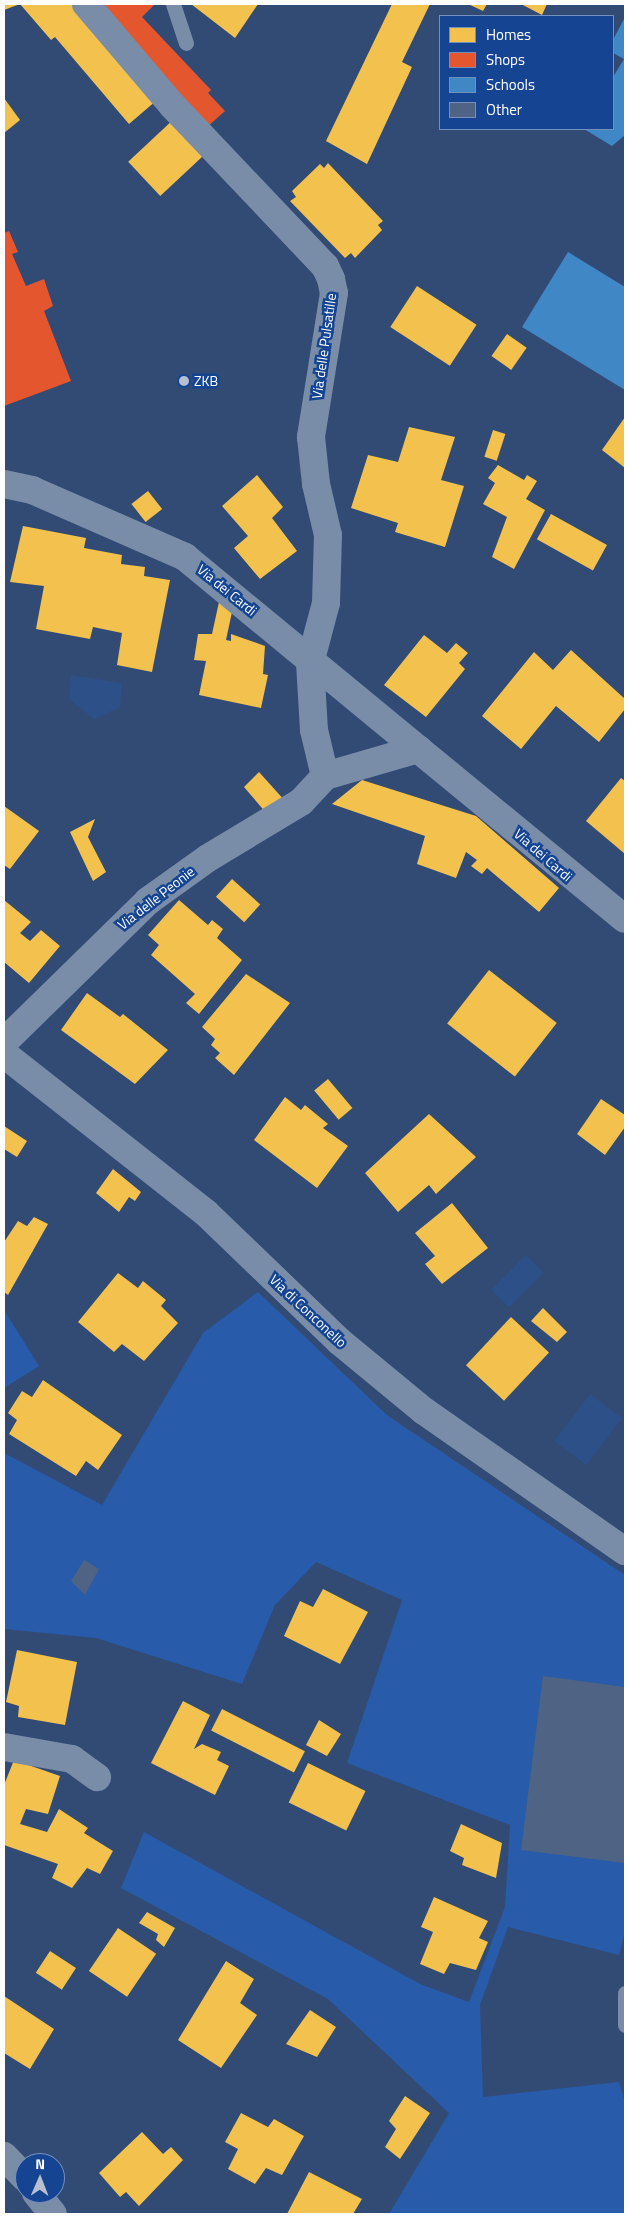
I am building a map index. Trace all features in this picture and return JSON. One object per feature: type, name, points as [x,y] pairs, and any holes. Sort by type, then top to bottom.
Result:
[{"type":"street","name":"Via delle Pulsatille","points":[[86,4],[220,156],[325,266],[334,293],[311,437],[330,568],[310,663],[314,730],[325,776]]},
{"type":"street","name":"Via dei Cardi","points":[[4,484],[32,490],[185,557],[219,581],[310,663],[625,919]]},
{"type":"street","points":[[325,776],[418,749]]},
{"type":"street","name":"Via delle Peonie","points":[[4,1042],[148,901],[208,858],[301,802],[325,776]]},
{"type":"street","name":"Via di Conconello","points":[[4,1054],[206,1213],[339,1341],[424,1412],[625,1551]]},
{"type":"street","points":[[4,1747],[72,1759],[96,1777]]},
{"type":"street","points":[[4,2156],[15,2168]]},
{"type":"street","points":[[44,2203],[53,2214]]},
{"type":"lane","points":[[173,4],[186,43]]},
{"type":"lane","points":[[625,1993],[625,2025]]},
{"type":"shaded area","points":[[71,675],[122,683],[120,707],[94,719],[69,699]]},
{"type":"shaded area","points":[[526,1255],[544,1273],[509,1307],[491,1290]]},
{"type":"shaded area","points":[[258,1292],[388,1416],[625,1575],[625,1931],[619,1955],[508,1927],[480,2005],[483,2097],[619,2082],[625,2102],[625,2214],[389,2214],[449,2113],[328,1999],[121,1888],[144,1832],[420,1984],[469,2002],[505,1907],[510,1825],[347,1763],[402,1600],[316,1562],[275,1605],[242,1684],[96,1638],[4,1629],[4,1453],[102,1505],[203,1333]]},
{"type":"shaded area","points":[[4,1310],[39,1366],[4,1388]]},
{"type":"shaded area","points":[[590,1394],[622,1418],[586,1465],[554,1441]]},
{"type":"building: Homes","points":[[4,4],[20,4],[4,10]]},
{"type":"building: Homes","points":[[20,4],[77,4],[157,100],[129,124],[55,37],[51,40]]},
{"type":"building: Homes","points":[[191,4],[258,4],[235,38]]},
{"type":"building: Homes","points":[[392,4],[430,4],[402,62],[412,67],[367,164],[326,141]]},
{"type":"building: Homes","points":[[468,4],[487,4],[483,11]]},
{"type":"building: Homes","points":[[521,4],[547,4],[542,15]]},
{"type":"building: Homes","points":[[4,98],[20,120],[4,133]]},
{"type":"building: Homes","points":[[175,118],[207,152],[160,196],[128,162]]},
{"type":"building: Homes","points":[[328,163],[383,221],[378,225],[382,230],[355,258],[351,253],[345,258],[290,201],[296,197],[292,191],[320,164],[324,168]]},
{"type":"building: Homes","points":[[417,286],[477,325],[450,366],[390,327]]},
{"type":"building: Homes","points":[[507,334],[527,348],[511,370],[492,356]]},
{"type":"building: Homes","points":[[625,417],[625,468],[602,450]]},
{"type":"building: Homes","points":[[409,427],[455,437],[441,480],[464,486],[445,547],[395,532],[398,523],[351,508],[368,455],[398,462]]},
{"type":"building: Homes","points":[[493,430],[505,434],[497,461],[484,457]]},
{"type":"building: Homes","points":[[498,465],[524,480],[527,475],[537,481],[526,499],[545,510],[514,569],[492,557],[507,517],[483,504],[495,483],[488,478]]},
{"type":"building: Homes","points":[[257,475],[283,507],[272,518],[297,551],[260,579],[234,548],[248,536],[222,506]]},
{"type":"building: Homes","points":[[148,491],[162,509],[146,522],[131,504]]},
{"type":"building: Homes","points":[[551,514],[607,545],[593,570],[537,539]]},
{"type":"building: Homes","points":[[23,526],[86,538],[84,548],[122,555],[121,564],[145,567],[144,576],[170,580],[152,672],[117,665],[122,633],[93,627],[90,639],[36,629],[44,586],[10,582]]},
{"type":"building: Homes","points":[[219,602],[232,612],[226,640],[231,641],[231,634],[265,646],[263,674],[268,675],[261,708],[199,695],[206,661],[194,660],[198,634],[212,634]]},
{"type":"building: Homes","points":[[424,635],[447,653],[456,643],[468,653],[459,663],[465,669],[426,717],[384,685]]},
{"type":"building: Homes","points":[[571,650],[625,699],[625,709],[599,742],[556,706],[521,749],[482,716],[534,652],[553,670]]},
{"type":"building: Homes","points":[[259,772],[286,802],[267,814],[244,787]]},
{"type":"building: Homes","points":[[621,778],[625,781],[625,854],[586,821]]},
{"type":"building: Homes","points":[[362,780],[476,816],[559,888],[539,912],[487,868],[482,874],[471,866],[477,860],[466,852],[456,878],[417,864],[425,836],[332,804]]},
{"type":"building: Homes","points":[[4,806],[39,831],[10,869],[4,865]]},
{"type":"building: Homes","points":[[95,819],[88,837],[106,872],[93,881],[70,832]]},
{"type":"building: Homes","points":[[232,879],[260,904],[244,922],[216,897]]},
{"type":"building: Homes","points":[[4,900],[31,922],[20,933],[30,941],[41,930],[60,946],[29,983],[4,962]]},
{"type":"building: Homes","points":[[179,900],[208,925],[212,920],[223,929],[217,938],[242,960],[199,1014],[186,1003],[195,994],[151,955],[159,945],[148,935]]},
{"type":"building: Homes","points":[[489,970],[557,1023],[515,1077],[447,1024]]},
{"type":"building: Homes","points":[[246,974],[290,1003],[234,1075],[215,1058],[220,1053],[211,1045],[215,1039],[202,1027]]},
{"type":"building: Homes","points":[[87,993],[120,1017],[123,1014],[168,1050],[135,1084],[61,1030]]},
{"type":"building: Homes","points":[[328,1079],[352,1108],[339,1120],[314,1091]]},
{"type":"building: Homes","points":[[285,1097],[301,1110],[305,1105],[328,1124],[323,1128],[348,1146],[317,1188],[254,1140]]},
{"type":"building: Homes","points":[[601,1099],[625,1115],[625,1127],[605,1155],[577,1134]]},
{"type":"building: Homes","points":[[429,1114],[476,1157],[436,1194],[429,1185],[398,1212],[365,1173]]},
{"type":"building: Homes","points":[[4,1126],[27,1141],[17,1157],[4,1149]]},
{"type":"building: Homes","points":[[113,1169],[141,1192],[135,1201],[129,1197],[119,1212],[96,1193]]},
{"type":"building: Homes","points":[[452,1203],[488,1248],[442,1284],[425,1264],[435,1256],[415,1233]]},
{"type":"building: Homes","points":[[34,1217],[48,1224],[8,1295],[4,1292],[4,1242],[18,1221],[27,1226]]},
{"type":"building: Homes","points":[[118,1273],[138,1288],[143,1281],[166,1300],[161,1306],[178,1323],[144,1361],[122,1344],[114,1352],[78,1322]]},
{"type":"building: Homes","points":[[543,1308],[567,1332],[557,1342],[531,1321]]},
{"type":"building: Homes","points":[[511,1317],[549,1352],[504,1401],[466,1365]]},
{"type":"building: Homes","points":[[43,1380],[122,1435],[98,1470],[86,1461],[76,1476],[9,1434],[17,1420],[8,1413],[22,1391],[32,1397]]},
{"type":"building: Homes","points":[[323,1589],[368,1612],[340,1664],[284,1636],[300,1601],[313,1607]]},
{"type":"building: Homes","points":[[17,1650],[77,1662],[65,1725],[18,1717],[19,1706],[6,1702]]},
{"type":"building: Homes","points":[[183,1701],[210,1715],[194,1749],[202,1744],[221,1752],[217,1760],[229,1766],[215,1795],[151,1763]]},
{"type":"building: Homes","points":[[222,1709],[305,1751],[294,1773],[211,1730]]},
{"type":"building: Homes","points":[[319,1720],[341,1734],[327,1756],[306,1745]]},
{"type":"building: Homes","points":[[14,1760],[60,1776],[48,1814],[26,1809],[20,1824],[47,1832],[59,1809],[88,1828],[84,1833],[113,1851],[100,1874],[87,1868],[72,1888],[52,1878],[58,1864],[4,1845],[4,1785]]},
{"type":"building: Homes","points":[[308,1763],[366,1791],[346,1831],[289,1803]]},
{"type":"building: Homes","points":[[461,1824],[502,1843],[496,1878],[462,1865],[464,1858],[450,1851]]},
{"type":"building: Homes","points":[[434,1897],[488,1921],[479,1938],[488,1942],[476,1970],[450,1963],[444,1974],[420,1964],[433,1932],[421,1927]]},
{"type":"building: Homes","points":[[147,1912],[175,1928],[164,1947],[156,1940],[158,1934],[139,1923]]},
{"type":"building: Homes","points":[[118,1928],[156,1954],[127,1997],[89,1971]]},
{"type":"building: Homes","points":[[50,1951],[76,1968],[62,1990],[36,1973]]},
{"type":"building: Homes","points":[[226,1961],[254,1979],[240,2003],[257,2015],[221,2068],[178,2040]]},
{"type":"building: Homes","points":[[4,1996],[54,2029],[30,2069],[4,2053]]},
{"type":"building: Homes","points":[[310,2010],[336,2027],[317,2057],[286,2044]]},
{"type":"building: Homes","points":[[405,2096],[430,2113],[400,2159],[385,2147],[396,2129],[389,2121]]},
{"type":"building: Homes","points":[[241,2113],[268,2127],[274,2119],[304,2136],[282,2175],[266,2168],[255,2184],[228,2169],[238,2149],[225,2142]]},
{"type":"building: Homes","points":[[142,2132],[163,2154],[171,2147],[183,2160],[139,2206],[126,2192],[120,2197],[99,2173]]},
{"type":"building: Homes","points":[[309,2172],[362,2199],[353,2214],[287,2214]]},
{"type":"building: Shops","points":[[92,4],[155,4],[142,17],[211,90],[208,93],[225,111],[206,128]]},
{"type":"building: Shops","points":[[9,231],[18,252],[12,254],[26,286],[44,279],[53,306],[44,311],[71,381],[4,406],[4,233]]},
{"type":"building: Schools","points":[[625,17],[625,135],[612,146],[586,130],[614,130],[614,75],[624,59],[614,54],[614,38]]},
{"type":"building: Schools","points":[[568,252],[625,287],[625,390],[522,327]]},
{"type":"building: Other","points":[[84,1560],[99,1569],[85,1595],[71,1581]]},
{"type":"building: Other","points":[[543,1676],[625,1687],[625,1863],[521,1850]]},
{"type":"place","name":"ZKB","points":[[184,381]]}]
